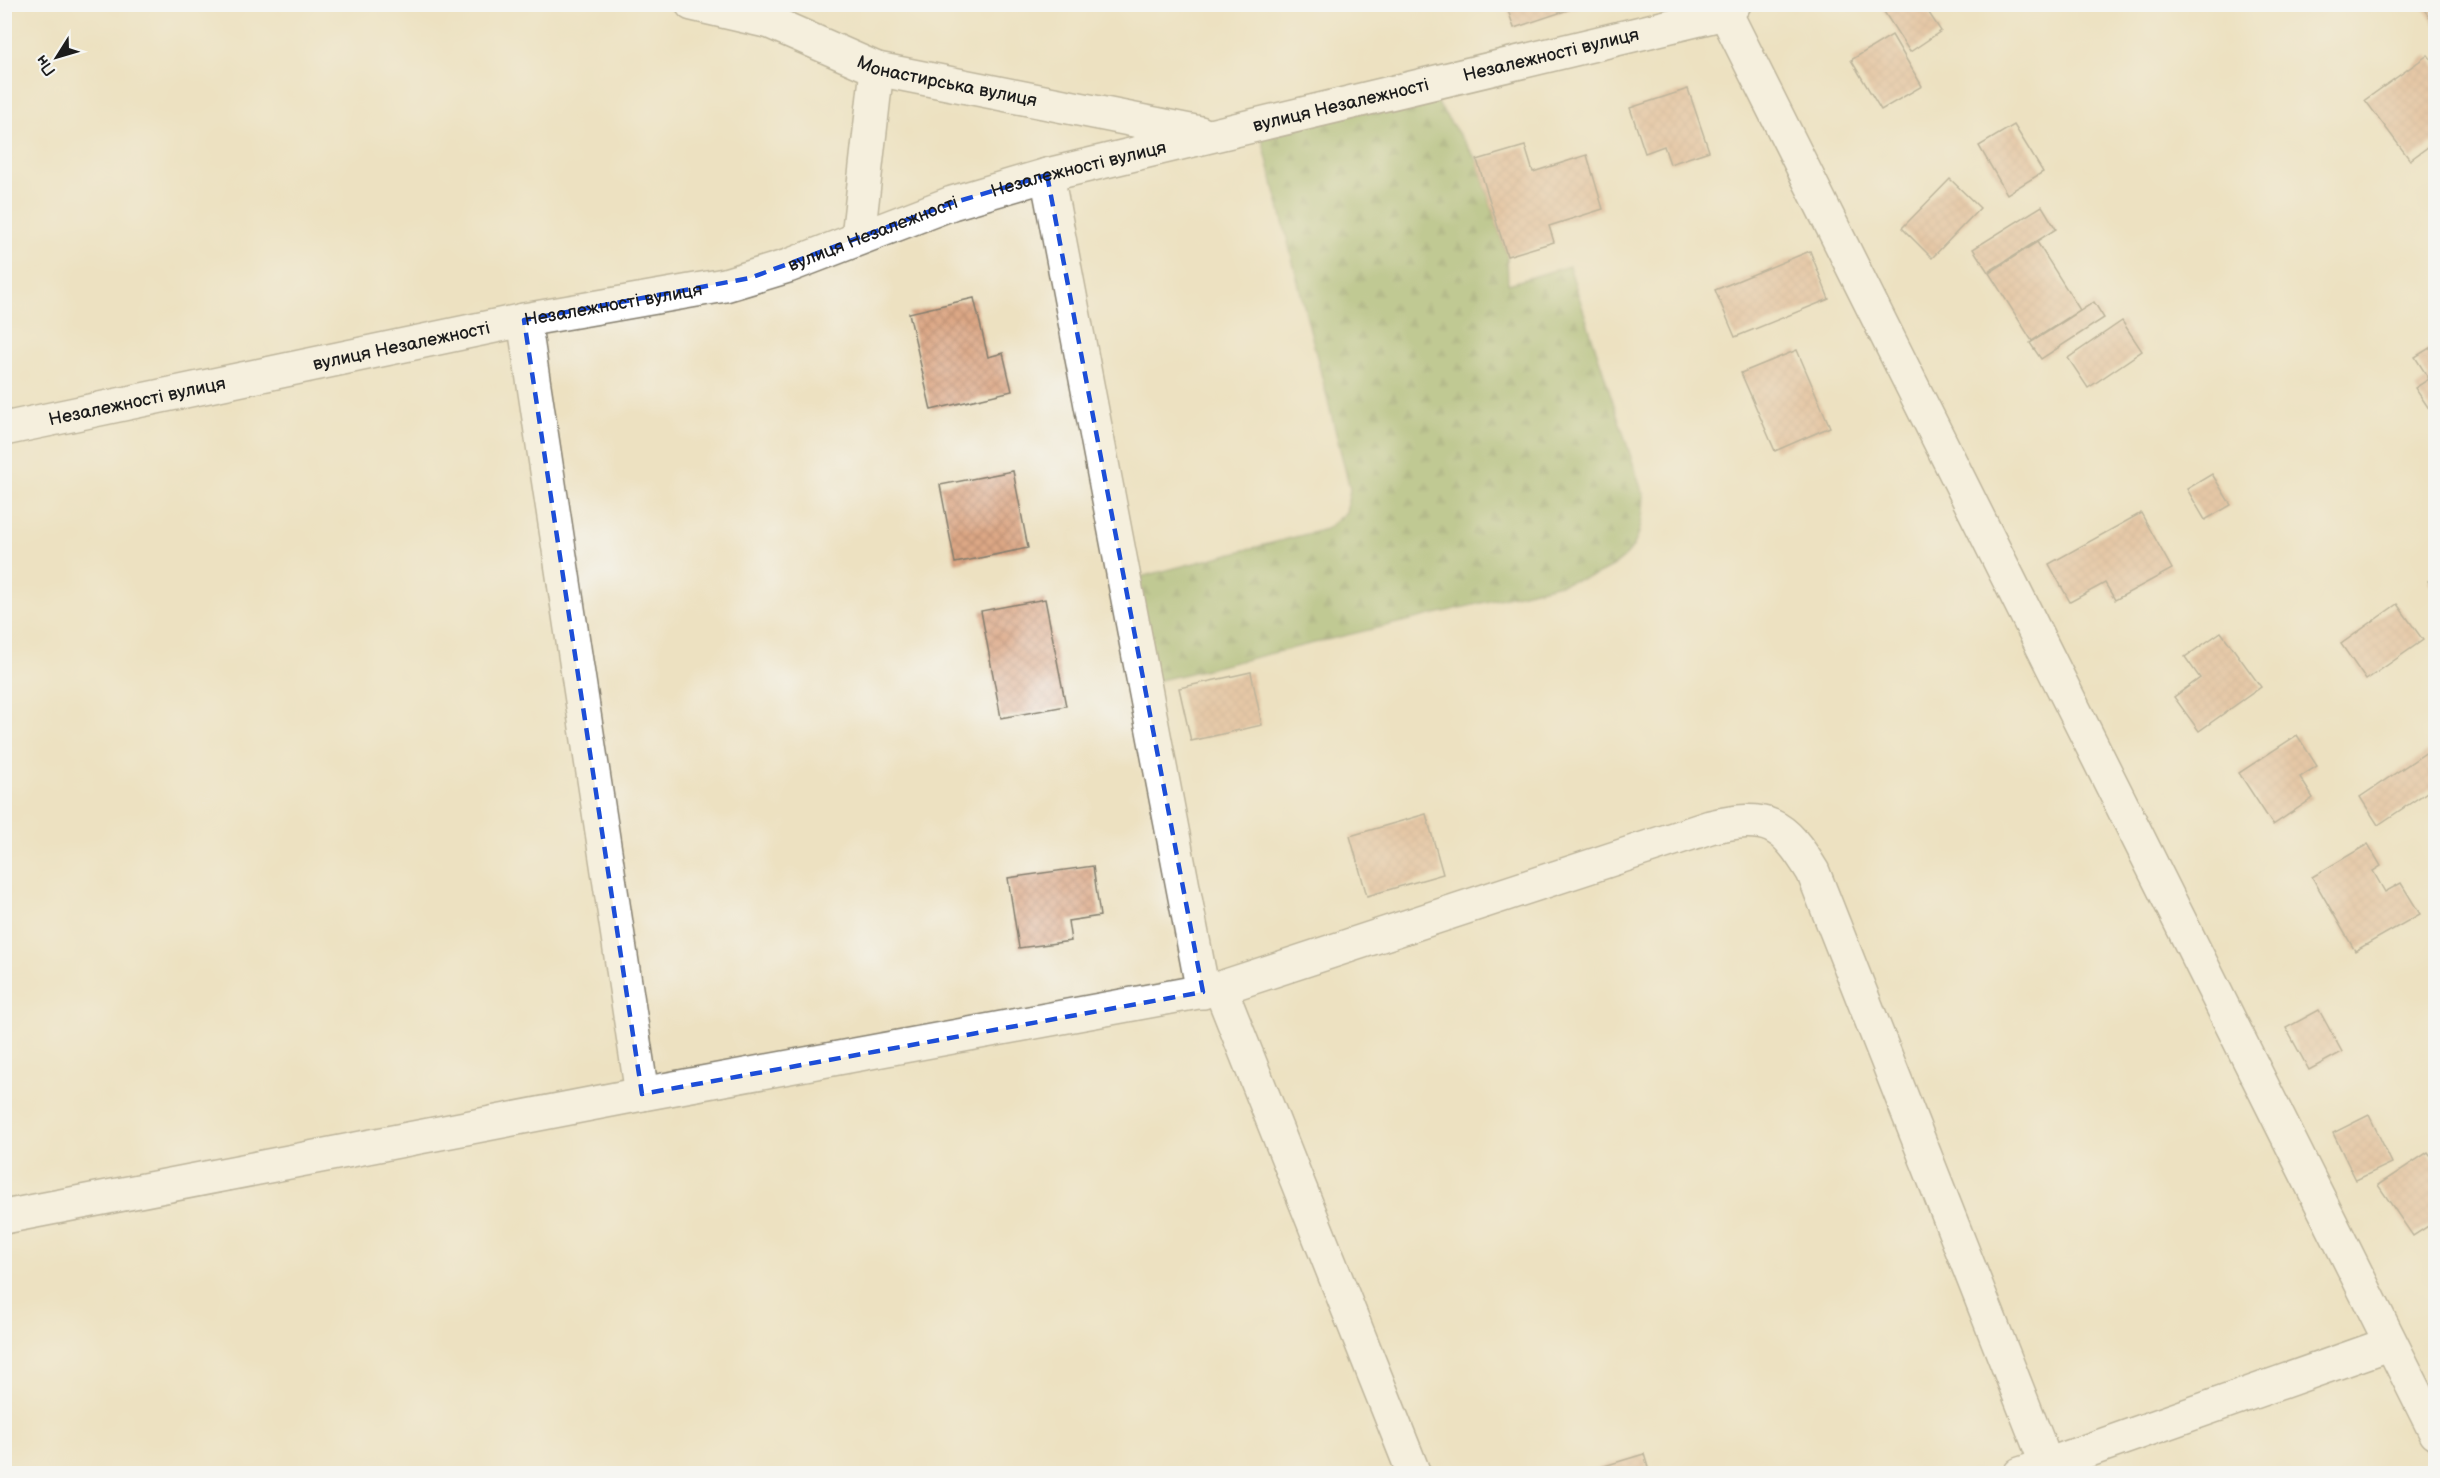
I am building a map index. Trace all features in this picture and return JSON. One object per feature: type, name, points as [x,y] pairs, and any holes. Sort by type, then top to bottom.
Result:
[{"type":"street","name":"Монастирська вулиця","points":[[692,4],[770,22],[877,69],[1210,135]]},
{"type":"street","points":[[1727,7],[2389,1344],[2436,1433]]},
{"type":"street","name":"Незалежності вулиця","points":[[4,429],[524,320],[725,285],[788,266],[858,237],[952,203],[1047,174],[1727,7]]},
{"type":"street","points":[[858,237],[877,69]]},
{"type":"street","points":[[1047,174],[1212,990],[1414,1473]]},
{"type":"street","points":[[524,320],[642,1094]]},
{"type":"street","points":[[4,1218],[642,1094],[1212,990],[1710,827],[1743,820],[1771,824],[1795,842],[1813,872],[2033,1469],[2389,1344]]},
{"type":"highlighted area","points":[[1047,175],[1203,992],[642,1094],[524,320],[750,278],[952,203]]},
{"type":"green space","points":[[1424,84],[1477,160],[1507,256],[1508,284],[1569,266],[1644,497],[1638,537],[1627,555],[1594,576],[1144,684],[1124,581],[1326,529],[1346,512],[1350,489],[1258,123]]},
{"type":"building","points":[[1506,4],[1583,4],[1583,5],[1514,28]]},
{"type":"building","points":[[1879,4],[1923,4],[1941,31],[1910,52]]},
{"type":"building","points":[[2420,4],[2436,4],[2436,26]]},
{"type":"building","points":[[1892,35],[1922,86],[1881,110],[1851,60]]},
{"type":"building","points":[[2428,55],[2436,66],[2436,141],[2410,160],[2365,100]]},
{"type":"building","points":[[1688,89],[1709,151],[1670,164],[1664,146],[1645,153],[1630,108]]},
{"type":"building","points":[[2014,125],[2043,172],[2007,194],[1979,146]]},
{"type":"building","points":[[1525,146],[1533,172],[1587,155],[1603,209],[1549,226],[1554,242],[1507,256],[1477,160]]},
{"type":"building","points":[[1950,179],[1980,208],[1932,258],[1902,228]]},
{"type":"building","points":[[2042,206],[2056,229],[1988,272],[1973,249]]},
{"type":"building","points":[[2037,242],[2080,310],[2032,341],[1989,273]]},
{"type":"building","points":[[1810,251],[1829,299],[1735,337],[1715,290]]},
{"type":"building","points":[[974,298],[988,357],[1003,353],[1012,391],[931,410],[909,313]]},
{"type":"building","points":[[2094,302],[2104,318],[2041,359],[2030,343]]},
{"type":"building","points":[[2122,321],[2142,351],[2088,388],[2068,358]]},
{"type":"building","points":[[2436,344],[2436,419],[2415,388],[2429,379],[2415,357]]},
{"type":"building","points":[[1797,350],[1830,427],[1775,451],[1741,373]]},
{"type":"building","points":[[1013,471],[1028,548],[955,563],[940,485]]},
{"type":"building","points":[[2212,474],[2231,505],[2205,520],[2187,489]]},
{"type":"building","points":[[2141,513],[2172,569],[2115,600],[2105,583],[2070,602],[2049,564]]},
{"type":"building","points":[[2436,576],[2436,592],[2428,581]]},
{"type":"building","points":[[1045,599],[1066,706],[1001,718],[981,611]]},
{"type":"building","points":[[2397,604],[2423,640],[2366,680],[2341,644]]},
{"type":"building","points":[[2221,632],[2261,687],[2199,731],[2174,697],[2200,678],[2185,657]]},
{"type":"building","points":[[1251,672],[1262,725],[1191,741],[1179,688]]},
{"type":"building","points":[[2297,735],[2317,766],[2300,777],[2313,798],[2273,825],[2239,773]]},
{"type":"building","points":[[2433,748],[2436,752],[2436,786],[2378,825],[2360,797]]},
{"type":"building","points":[[1426,814],[1443,874],[1367,896],[1350,836]]},
{"type":"building","points":[[2368,844],[2381,866],[2373,871],[2385,892],[2401,883],[2420,914],[2355,951],[2312,877]]},
{"type":"building","points":[[1093,866],[1100,916],[1068,921],[1071,941],[1019,948],[1008,878]]},
{"type":"building","points":[[2319,1010],[2342,1052],[2309,1070],[2286,1028]]},
{"type":"building","points":[[2369,1115],[2392,1163],[2356,1180],[2333,1133]]},
{"type":"building","points":[[2428,1152],[2436,1163],[2436,1221],[2413,1236],[2378,1185]]},
{"type":"building","points":[[1644,1454],[1650,1474],[1581,1474],[1581,1473]]}]
